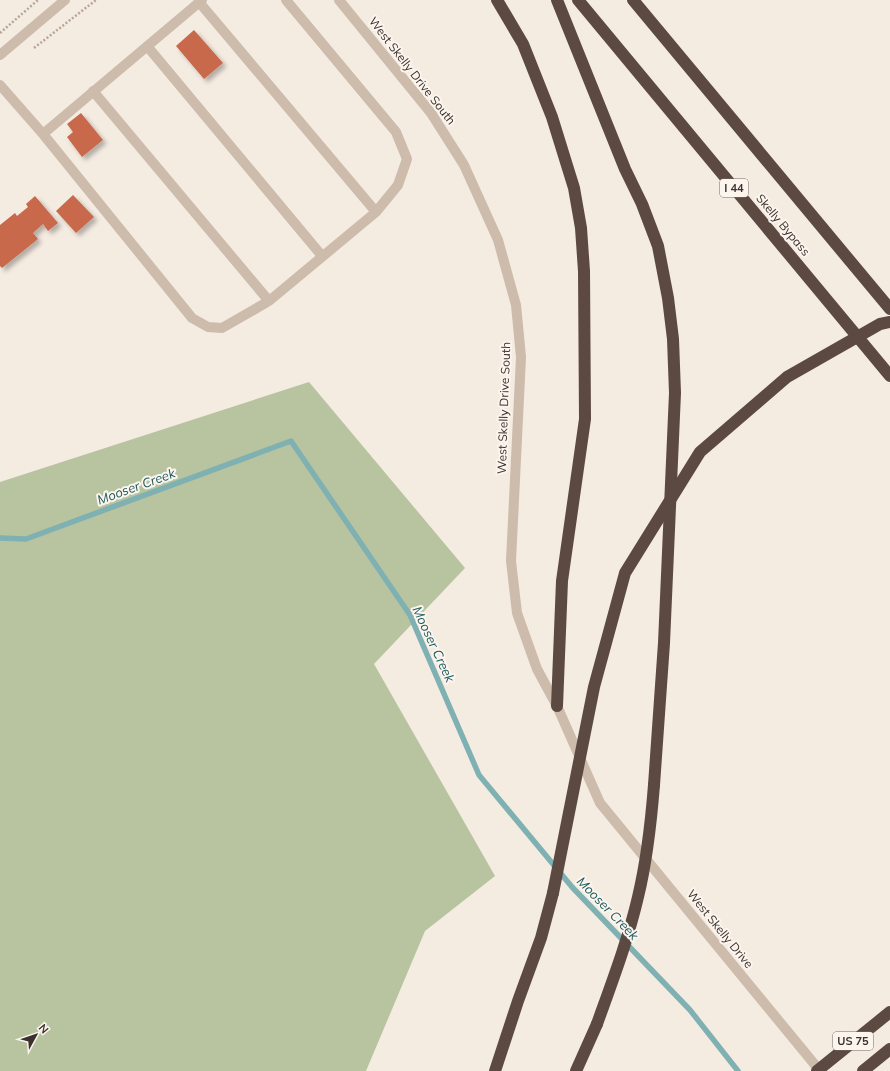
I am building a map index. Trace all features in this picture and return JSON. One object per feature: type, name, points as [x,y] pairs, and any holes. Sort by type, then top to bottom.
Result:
[{"type":"highway","points":[[497,0],[523,44],[552,117],[564,150],[574,188],[581,228],[584,272],[585,419],[562,581],[558,706]]},
{"type":"highway","points":[[556,0],[625,169],[642,204],[658,246],[668,298],[673,339],[675,393],[664,635],[650,834],[638,897],[617,969],[597,1024],[576,1071]]},
{"type":"highway","name":"Skelly Bypass","points":[[578,0],[890,376]]},
{"type":"highway","points":[[633,0],[890,309]]},
{"type":"highway","points":[[495,1071],[518,1001],[542,938],[553,893],[594,687],[624,573],[700,452],[787,377],[880,324],[890,322]]},
{"type":"highway","name":"US 75","points":[[818,1071],[890,1012]]},
{"type":"highway","name":"US 75","points":[[863,1071],[890,1049]]},
{"type":"street","points":[[0,55],[65,0]]},
{"type":"street","points":[[0,85],[43,134],[192,318],[208,327],[222,328],[269,301],[376,212],[398,185],[407,159],[396,132],[286,0]]},
{"type":"street","name":"West Skelly Drive South","points":[[339,0],[430,113],[464,165],[498,240],[516,305],[521,357],[511,561],[517,613],[537,668],[558,706],[600,804]]},
{"type":"street","points":[[43,134],[200,1],[376,212]]},
{"type":"street","points":[[148,46],[322,256]]},
{"type":"street","points":[[93,91],[269,301]]},
{"type":"street","name":"West Skelly Drive","points":[[600,804],[818,1071]]},
{"type":"path","points":[[0,33],[38,0]]},
{"type":"path","points":[[30,51],[96,0]]},
{"type":"green space","points":[[309,382],[465,568],[374,664],[495,876],[425,931],[366,1071],[0,1071],[0,482]]},
{"type":"building","points":[[194,30],[223,63],[204,79],[176,46]]},
{"type":"building","points":[[81,113],[103,140],[82,157],[67,137],[73,132],[67,124]]},
{"type":"building","points":[[73,195],[94,217],[76,233],[56,211]]},
{"type":"building","points":[[35,196],[58,223],[48,231],[43,224],[33,233],[38,239],[2,268],[0,266],[0,225],[15,213],[17,216],[28,207],[26,204]]},
{"type":"waterway","name":"Mooser Creek","points":[[0,538],[26,539],[291,441],[410,615],[479,775],[572,887],[690,1010],[738,1071]]}]
